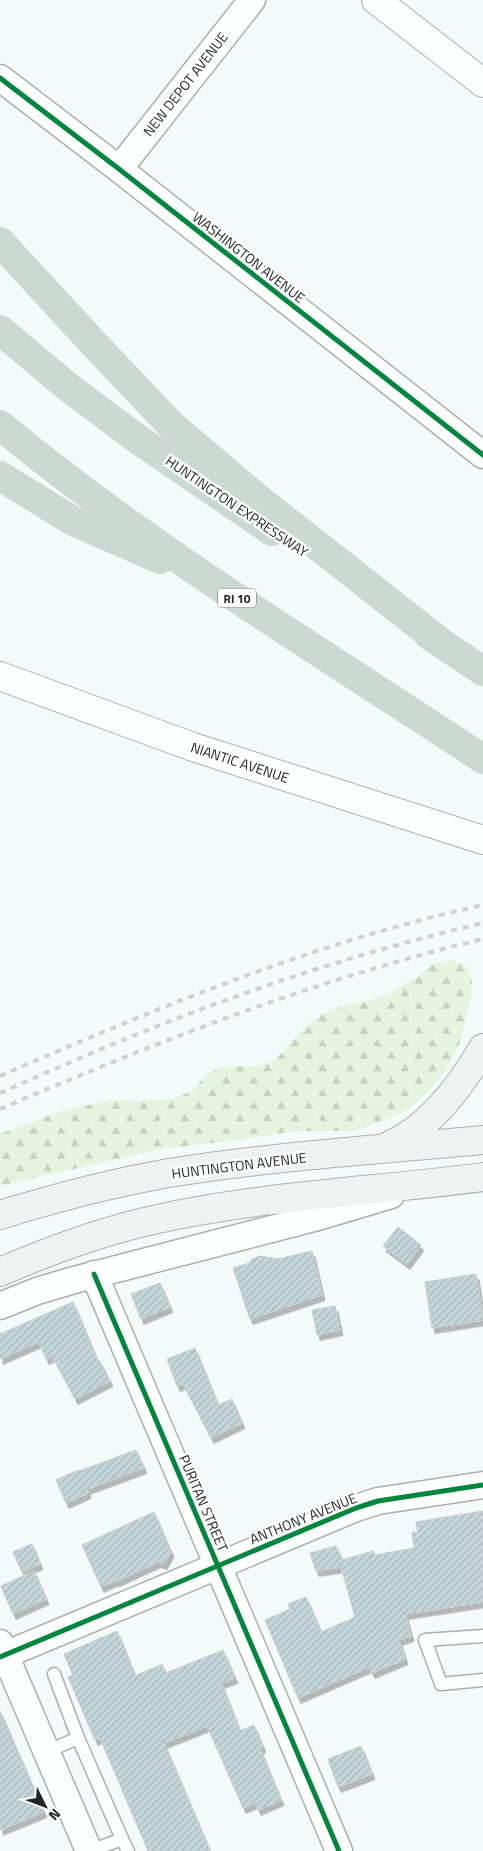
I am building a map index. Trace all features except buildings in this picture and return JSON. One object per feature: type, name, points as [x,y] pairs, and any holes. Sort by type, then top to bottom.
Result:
[{"type":"highway","points":[[0,242],[171,424],[257,498],[444,645]]},
{"type":"highway","name":"HUNTINGTON EXPRESSWAY","points":[[0,330],[68,387],[139,440],[483,671]]},
{"type":"highway","name":"RI 10","points":[[0,425],[81,488],[213,582],[483,759]]},
{"type":"highway","points":[[0,476],[73,520],[213,582]]},
{"type":"main road","points":[[379,1149],[390,1145],[413,1131],[436,1111],[460,1082],[483,1048]]},
{"type":"main road","name":"HUNTINGTON AVENUE","points":[[0,1215],[98,1188],[170,1173],[222,1165],[483,1140]]},
{"type":"main road","points":[[0,1272],[52,1250],[88,1238],[141,1223],[192,1212],[285,1198],[425,1185],[483,1176]]},
{"type":"street","name":"NEW DEPOT AVENUE","points":[[119,169],[252,0]]},
{"type":"street","points":[[376,0],[483,84]]},
{"type":"street","name":"WASHINGTON AVENUE","points":[[0,78],[483,455]]},
{"type":"street","name":"NIANTIC AVENUE","points":[[0,676],[193,746],[483,840]]},
{"type":"street","points":[[0,1306],[46,1288],[94,1274],[305,1220],[425,1185]]},
{"type":"street","name":"PURITAN STREET","points":[[94,1274],[339,1851]]},
{"type":"street","name":"ANTHONY AVENUE","points":[[2,1651],[367,1504],[483,1485]]},
{"type":"street","points":[[2,1651],[89,1851]]},
{"type":"lane","points":[[483,1636],[425,1640],[441,1684],[483,1680]]},
{"type":"lane","points":[[54,1674],[78,1738],[128,1851]]},
{"type":"lane","points":[[46,1752],[78,1738]]},
{"type":"lane","points":[[89,1851],[122,1838]]},
{"type":"green space","points":[[450,960],[462,964],[470,970],[472,980],[471,998],[459,1044],[446,1070],[429,1091],[408,1109],[354,1131],[296,1131],[161,1149],[0,1186],[0,1134],[61,1111],[111,1100],[174,1099],[192,1091],[205,1076],[220,1067],[259,1066],[268,1063],[278,1057],[303,1029],[324,1013],[348,1004],[367,1001],[390,993],[434,964]]},
{"type":"railway","points":[[0,1076],[178,1002],[298,957],[420,920],[483,905]]},
{"type":"railway","points":[[0,1093],[122,1040],[246,993],[364,955],[483,923]]},
{"type":"railway","points":[[0,1109],[178,1036],[238,1014],[359,973],[483,939]]},
{"type":"cycle path","points":[[0,78],[483,455]]},
{"type":"cycle path","points":[[94,1274],[339,1851]]},
{"type":"cycle path","points":[[0,1657],[356,1508],[378,1501],[483,1485]]}]
